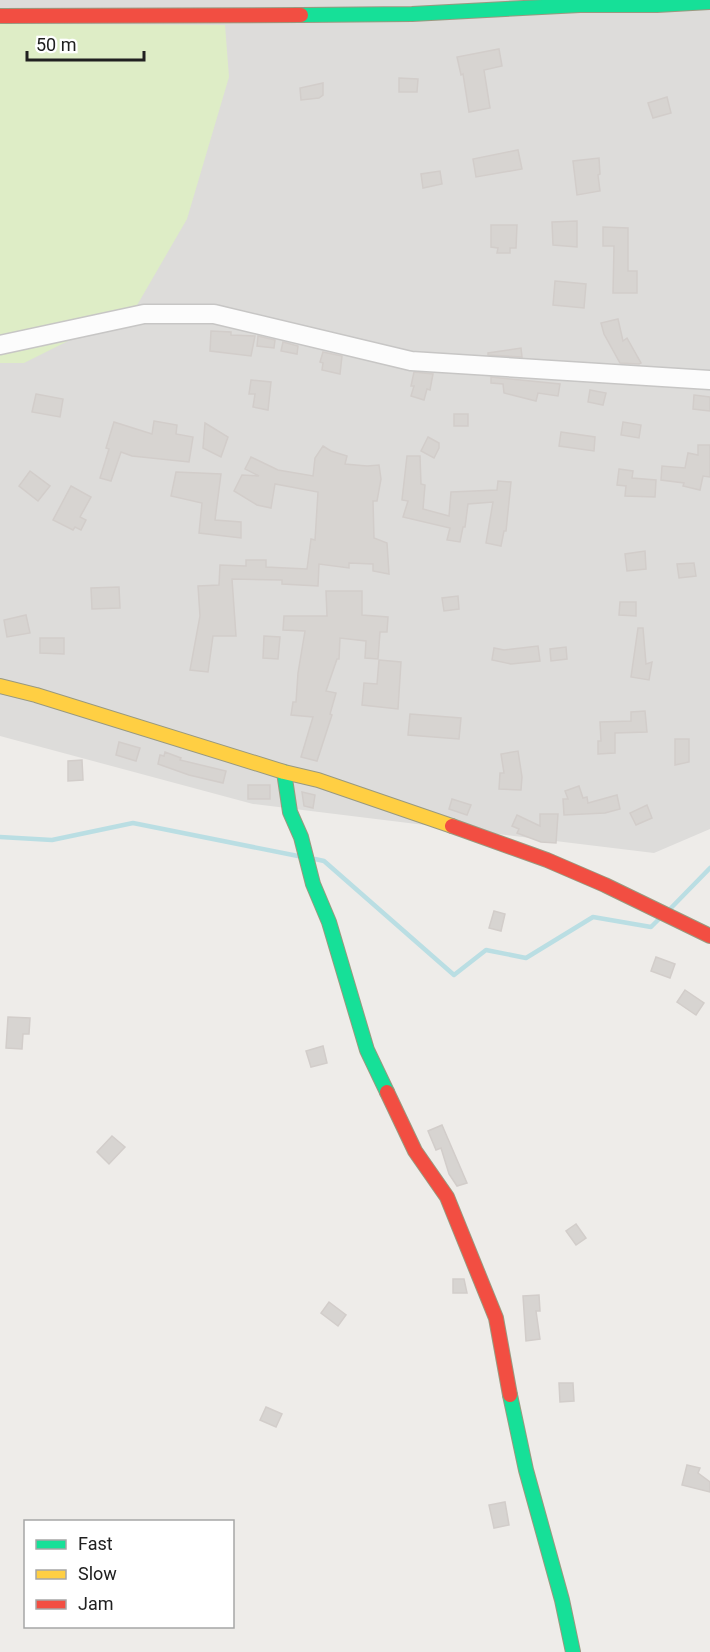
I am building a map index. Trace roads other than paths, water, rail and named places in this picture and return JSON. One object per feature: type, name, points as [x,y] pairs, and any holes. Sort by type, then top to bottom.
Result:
[{"type":"street","points":[[0,16],[389,14],[579,5],[710,2]]},
{"type":"street","points":[[0,345],[144,314],[214,314],[411,361],[710,380]]},
{"type":"street","points":[[0,686],[36,695],[284,772],[318,780],[428,817],[547,860],[605,885],[710,936]]},
{"type":"street","points":[[284,772],[290,812],[301,837],[313,884],[329,922],[367,1050],[416,1151],[447,1197],[496,1318],[526,1470],[562,1600],[573,1652]]},
{"type":"waterway","points":[[0,837],[52,840],[133,823],[298,856]]},
{"type":"waterway","points":[[315,859],[324,861],[454,975],[486,950],[526,958],[593,917],[651,927],[658,920]]},
{"type":"waterway","points":[[671,908],[710,868]]}]
